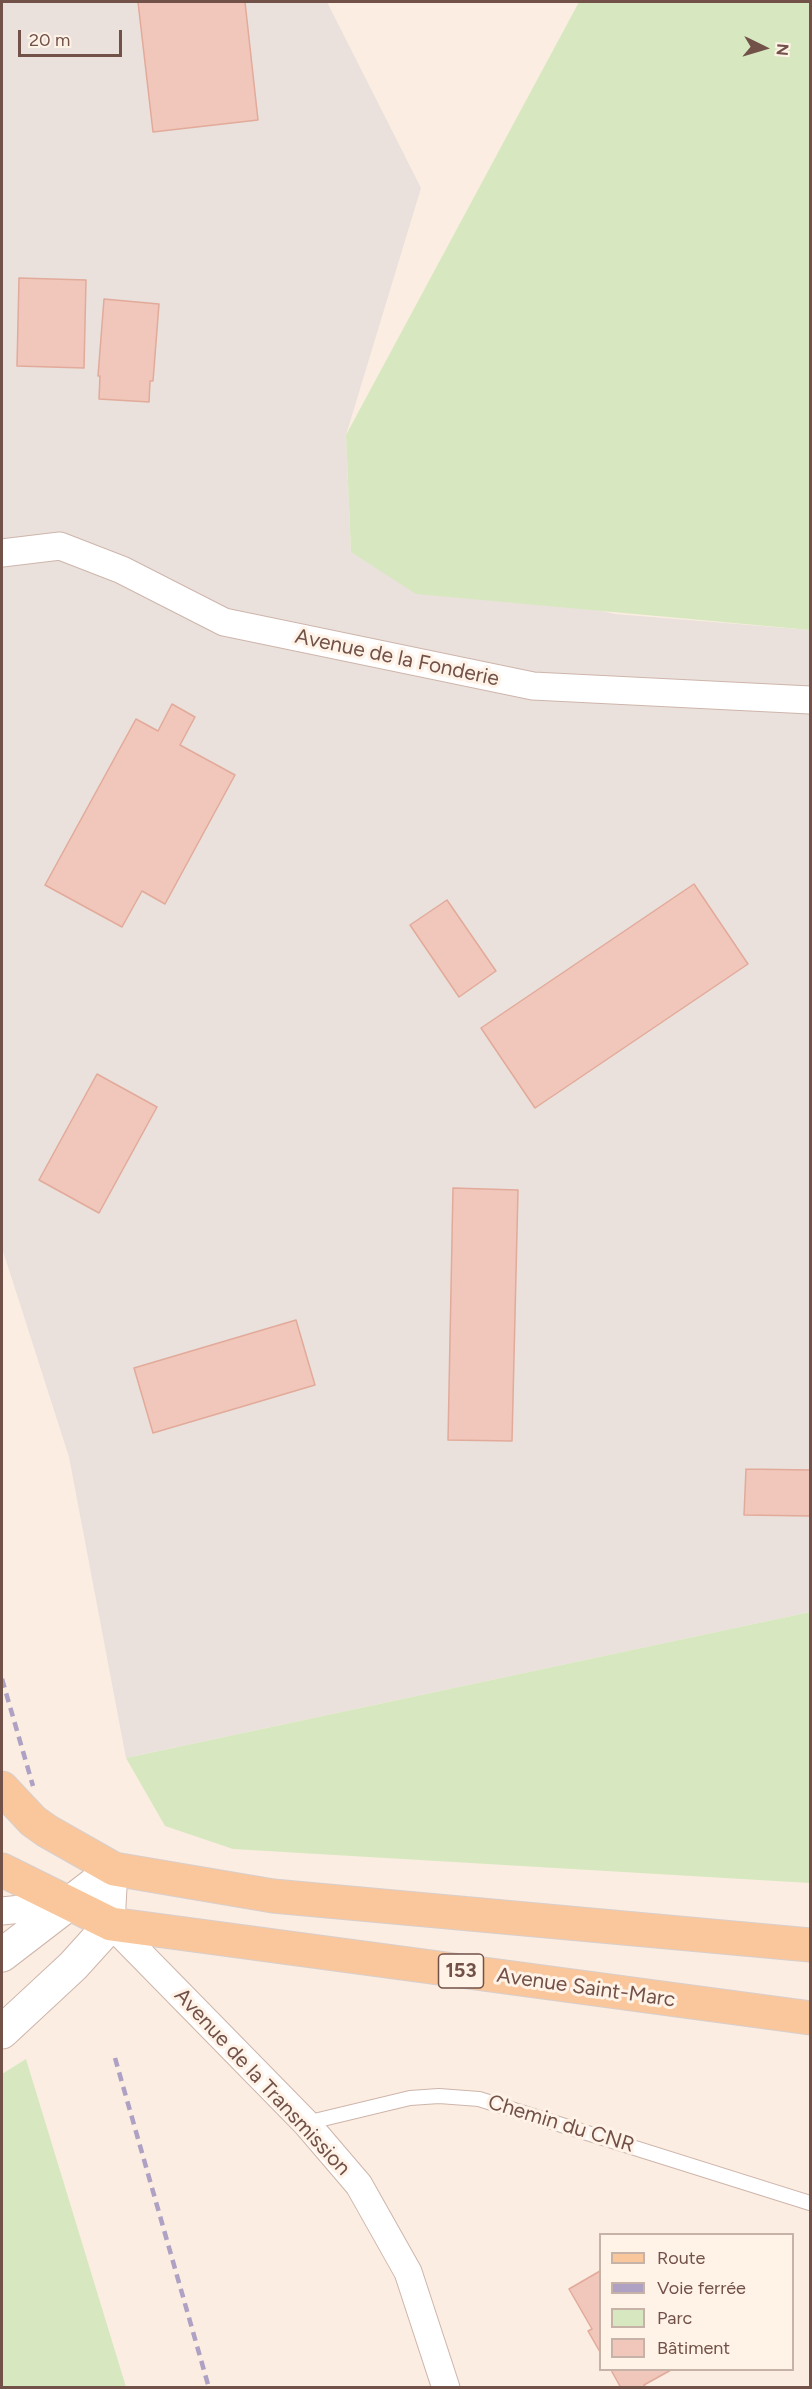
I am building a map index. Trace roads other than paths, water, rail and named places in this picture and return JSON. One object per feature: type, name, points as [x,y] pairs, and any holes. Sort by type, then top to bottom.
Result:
[{"type":"main road","points":[[2,1788],[33,1821],[114,1869],[273,1896],[810,1945]]},
{"type":"main road","name":"153","points":[[2,1870],[111,1924]]},
{"type":"main road","name":"Avenue Saint-Marc","points":[[111,1924],[810,2018]]},
{"type":"street","name":"Avenue de la Fonderie","points":[[2,553],[60,546],[122,570],[224,622],[533,686],[810,700]]},
{"type":"street","points":[[2,1956],[114,1869]]},
{"type":"street","points":[[2,2032],[73,1966],[111,1924],[114,1869]]},
{"type":"street","points":[[2,1911],[70,1904]]},
{"type":"street","name":"Avenue de la Transmission","points":[[111,1924],[306,2123],[359,2185],[408,2272],[446,2388]]},
{"type":"lane","name":"Chemin du CNR","points":[[306,2123],[410,2098],[439,2096],[479,2099],[810,2203]]},
{"type":"railway","points":[[2,1679],[33,1786]]},
{"type":"railway","points":[[115,2058],[209,2388]]}]
